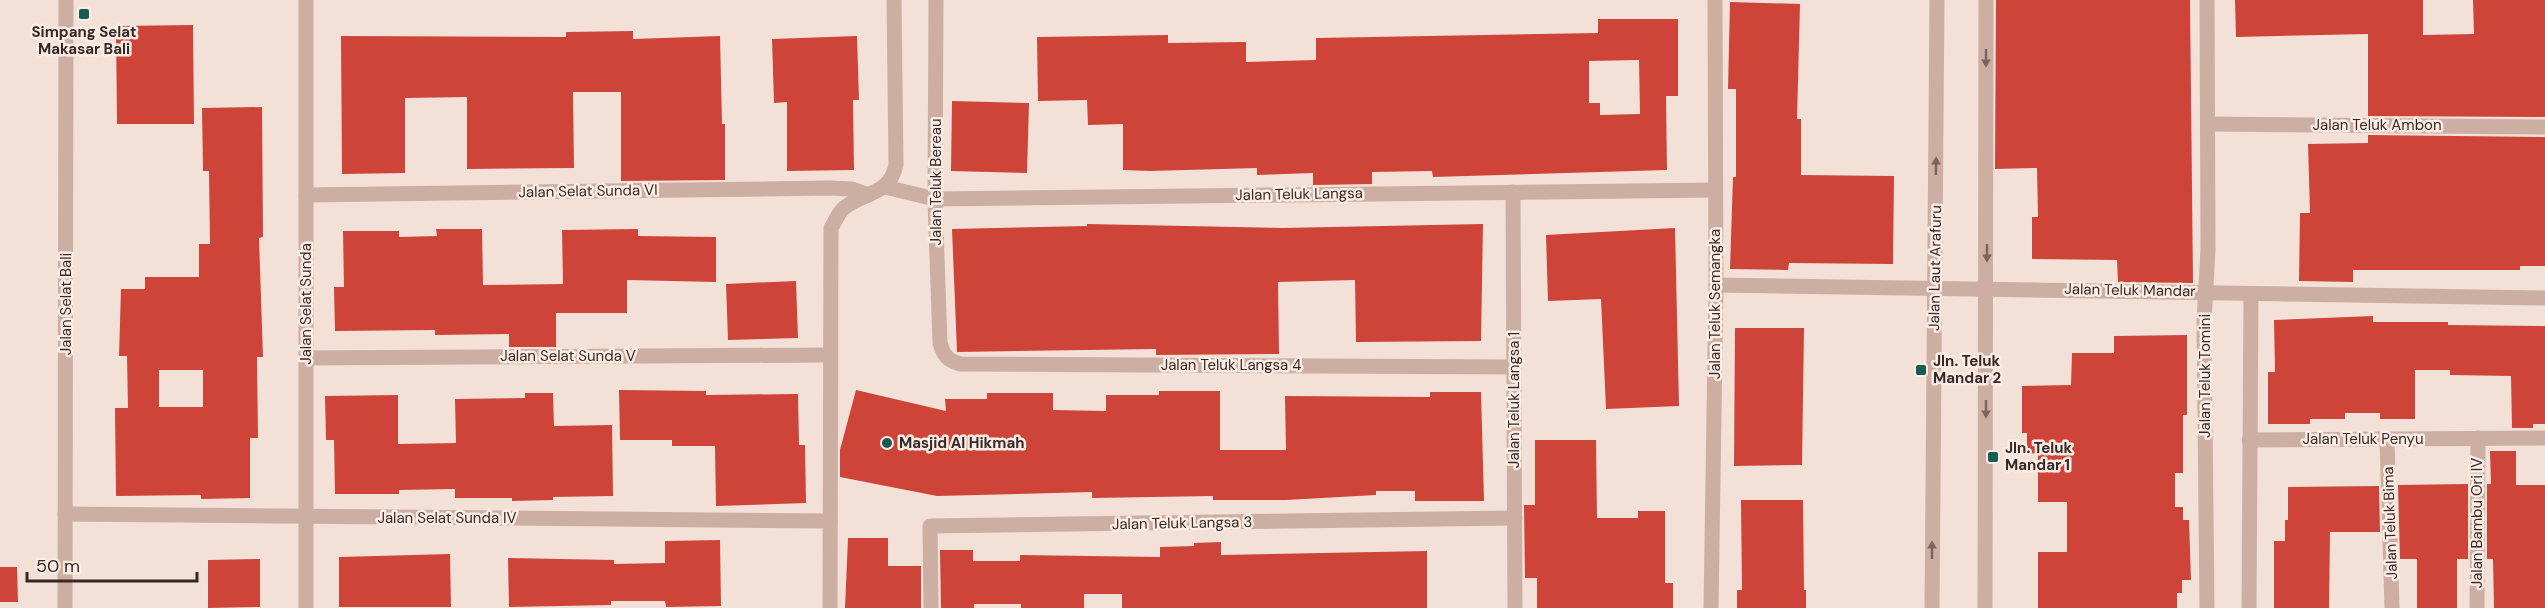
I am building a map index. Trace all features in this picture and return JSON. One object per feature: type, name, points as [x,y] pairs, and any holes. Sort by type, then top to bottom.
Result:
[{"type":"street","name":"Jalan Selat Bali","points":[[65,608],[66,0]]},
{"type":"street","name":"Jalan Selat Sunda","points":[[306,0],[306,608]]},
{"type":"street","points":[[830,608],[831,228],[842,209],[885,187],[893,178],[896,165],[894,0]]},
{"type":"street","name":"Jalan Teluk Bereau","points":[[936,0],[935,199],[940,344],[943,355],[949,361]]},
{"type":"street","name":"Jalan Teluk Semangka","points":[[1711,608],[1716,285],[1715,0]]},
{"type":"street","name":"Jalan Laut Arafuru","points":[[1932,608],[1937,0]]},
{"type":"street","points":[[1985,608],[1986,0]]},
{"type":"street","name":"Jalan Teluk Tomini","points":[[2207,0],[2209,124],[2206,292],[2207,608]]},
{"type":"street","name":"Jalan Teluk Ambon","points":[[2209,124],[2545,127]]},
{"type":"street","name":"Jalan Teluk Langsa","points":[[885,187],[935,199],[1715,190]]},
{"type":"street","name":"Jalan Selat Sunda VI","points":[[306,195],[830,188],[852,189],[869,195]]},
{"type":"street","name":"Jalan Teluk Langsa 1","points":[[1513,192],[1515,608]]},
{"type":"street","name":"Jalan Teluk Mandar","points":[[1716,285],[2545,298]]},
{"type":"street","points":[[2250,608],[2248,440],[2251,294]]},
{"type":"street","name":"Jalan Selat Sunda V","points":[[306,358],[830,355]]},
{"type":"street","name":"Jalan Teluk Langsa 4","points":[[949,361],[972,364],[1514,367]]},
{"type":"street","name":"Jalan Bambu Ori IV","points":[[2477,608],[2478,438]]},
{"type":"street","name":"Jalan Teluk Penyu","points":[[2248,440],[2545,438]]},
{"type":"street","name":"Jalan Teluk Bima","points":[[2387,439],[2392,608]]},
{"type":"street","name":"Jalan Selat Sunda IV","points":[[65,514],[830,521]]},
{"type":"street","name":"Jalan Teluk Langsa 3","points":[[931,608],[930,526],[1515,518]]},
{"type":"building","points":[[1996,0],[2190,0],[2193,283],[2118,282],[2117,260],[2032,259],[2032,217],[2038,217],[2037,168],[1995,169]]},
{"type":"building","points":[[2235,0],[2423,0],[2423,35],[2474,34],[2473,0],[2545,0],[2545,117],[2368,116],[2368,34],[2236,37]]},
{"type":"building","points":[[1730,2],[1800,4],[1797,119],[1801,119],[1801,175],[1894,176],[1893,264],[1789,263],[1788,270],[1730,269],[1733,177],[1736,177],[1736,89],[1728,89]]},
{"type":"building","points":[[1598,19],[1678,19],[1678,96],[1666,96],[1667,170],[1433,177],[1432,171],[1372,172],[1372,184],[1313,185],[1313,173],[1257,175],[1257,168],[1123,170],[1123,124],[1088,125],[1087,100],[1038,101],[1037,37],[1168,35],[1168,43],[1246,42],[1246,62],[1316,60],[1316,38],[1598,33]],"holes":[[[1639,60],[1640,114],[1600,115],[1600,103],[1589,103],[1589,61]]]},
{"type":"building","points":[[193,25],[194,124],[117,124],[116,26]]},
{"type":"building","points":[[633,31],[633,39],[720,36],[722,124],[725,124],[725,180],[621,181],[621,92],[573,92],[574,168],[467,169],[467,97],[405,98],[405,173],[342,174],[341,36],[566,37],[566,32]]},
{"type":"building","points":[[857,36],[859,100],[853,100],[854,170],[787,171],[787,102],[774,103],[772,39]]},
{"type":"building","points":[[952,101],[1029,103],[1027,173],[951,171]]},
{"type":"building","points":[[262,107],[263,237],[259,238],[263,357],[257,357],[258,438],[250,438],[250,498],[201,499],[201,495],[116,496],[115,408],[128,408],[127,356],[119,356],[121,289],[145,289],[145,277],[199,277],[199,244],[210,244],[209,171],[203,171],[202,108]],"holes":[[[159,370],[203,370],[203,407],[159,407]]]},
{"type":"building","points":[[2368,135],[2545,137],[2545,266],[2520,266],[2520,270],[2353,270],[2353,282],[2299,281],[2300,213],[2310,213],[2308,144],[2368,143]]},
{"type":"building","points":[[1087,224],[1282,228],[1483,224],[1481,341],[1356,342],[1355,280],[1278,282],[1279,354],[1156,355],[1156,349],[957,352],[952,229],[1087,226]]},
{"type":"building","points":[[1675,228],[1679,406],[1606,409],[1601,299],[1548,301],[1546,235]]},
{"type":"building","points":[[436,229],[482,229],[483,285],[563,284],[562,230],[638,229],[638,236],[716,237],[716,282],[627,280],[627,313],[556,313],[556,347],[509,347],[509,334],[435,335],[435,330],[335,331],[334,287],[344,287],[343,231],[399,231],[399,237],[437,236]]},
{"type":"building","points":[[796,281],[798,338],[728,340],[726,284]]},
{"type":"building","points":[[2373,316],[2373,322],[2545,326],[2545,424],[2533,424],[2533,428],[2512,428],[2511,376],[2450,375],[2450,370],[2415,370],[2415,419],[2380,419],[2380,413],[2345,413],[2345,419],[2310,419],[2310,424],[2268,424],[2268,372],[2275,372],[2274,320]]},
{"type":"building","points":[[1735,328],[1804,328],[1802,465],[1734,466]]},
{"type":"building","points":[[2187,335],[2187,415],[2183,415],[2183,473],[2175,473],[2175,507],[2183,507],[2183,520],[2189,520],[2191,580],[2182,580],[2182,593],[2177,593],[2177,608],[2038,608],[2038,552],[2067,552],[2067,502],[2038,502],[2038,453],[2027,454],[2027,433],[2022,433],[2022,386],[2071,385],[2072,353],[2114,353],[2114,336]]},
{"type":"building","points":[[619,390],[706,391],[706,395],[798,394],[799,445],[805,445],[806,503],[716,506],[715,446],[672,446],[672,440],[620,440]]},
{"type":"building","points":[[856,390],[946,411],[945,399],[987,399],[987,393],[1053,393],[1053,410],[1106,411],[1106,395],[1159,395],[1159,391],[1220,391],[1220,450],[1286,450],[1285,396],[1430,397],[1430,392],[1481,392],[1484,501],[1415,501],[1415,491],[1376,491],[1376,495],[1286,500],[1213,500],[1213,496],[1092,498],[1092,492],[937,496],[840,477],[840,450]]},
{"type":"building","points":[[525,393],[553,393],[554,426],[612,425],[613,496],[553,497],[553,500],[512,501],[512,498],[455,498],[455,489],[399,490],[399,494],[335,494],[334,440],[326,440],[325,396],[398,395],[398,444],[456,443],[455,399],[525,398]]},
{"type":"building","points":[[1535,440],[1596,440],[1597,518],[1638,518],[1638,511],[1665,511],[1665,583],[1673,583],[1673,608],[1537,608],[1537,578],[1525,578],[1524,505],[1535,505]]},
{"type":"building","points":[[2490,451],[2516,451],[2516,485],[2545,485],[2545,608],[2494,608],[2493,559],[2487,559],[2487,484],[2491,484]]},
{"type":"building","points":[[2468,484],[2468,559],[2457,559],[2457,608],[2417,608],[2417,559],[2400,559],[2398,485]]},
{"type":"building","points":[[2379,486],[2380,532],[2330,532],[2329,608],[2274,608],[2274,541],[2285,541],[2285,520],[2288,520],[2288,487]]},
{"type":"building","points":[[1741,500],[1803,500],[1806,608],[1737,608],[1737,590],[1742,590]]},
{"type":"building","points":[[848,538],[888,538],[888,566],[921,566],[921,608],[845,608]]},
{"type":"building","points":[[720,540],[721,606],[666,607],[665,601],[611,601],[611,605],[509,607],[508,558],[614,560],[614,564],[665,563],[665,541]]},
{"type":"building","points":[[1221,542],[1221,555],[1427,551],[1427,608],[1122,608],[1122,594],[1084,594],[1084,608],[1021,608],[1021,604],[974,604],[974,608],[941,608],[940,550],[973,550],[973,561],[1020,561],[1020,555],[1160,557],[1160,547]]},
{"type":"building","points":[[450,554],[451,607],[339,607],[339,557]]},
{"type":"building","points":[[260,559],[260,607],[208,608],[208,560]]},
{"type":"building","points":[[0,567],[17,567],[18,602],[0,602]]},
{"type":"place","name":"Simpang Selat Makasar Bali","points":[[84,14]]},
{"type":"place","name":"Jln. Teluk Mandar 2","points":[[1921,370]]},
{"type":"place","name":"Masjid Al Hikmah","points":[[887,443]]},
{"type":"place","name":"Jln. Teluk Mandar 1","points":[[1993,457]]}]
